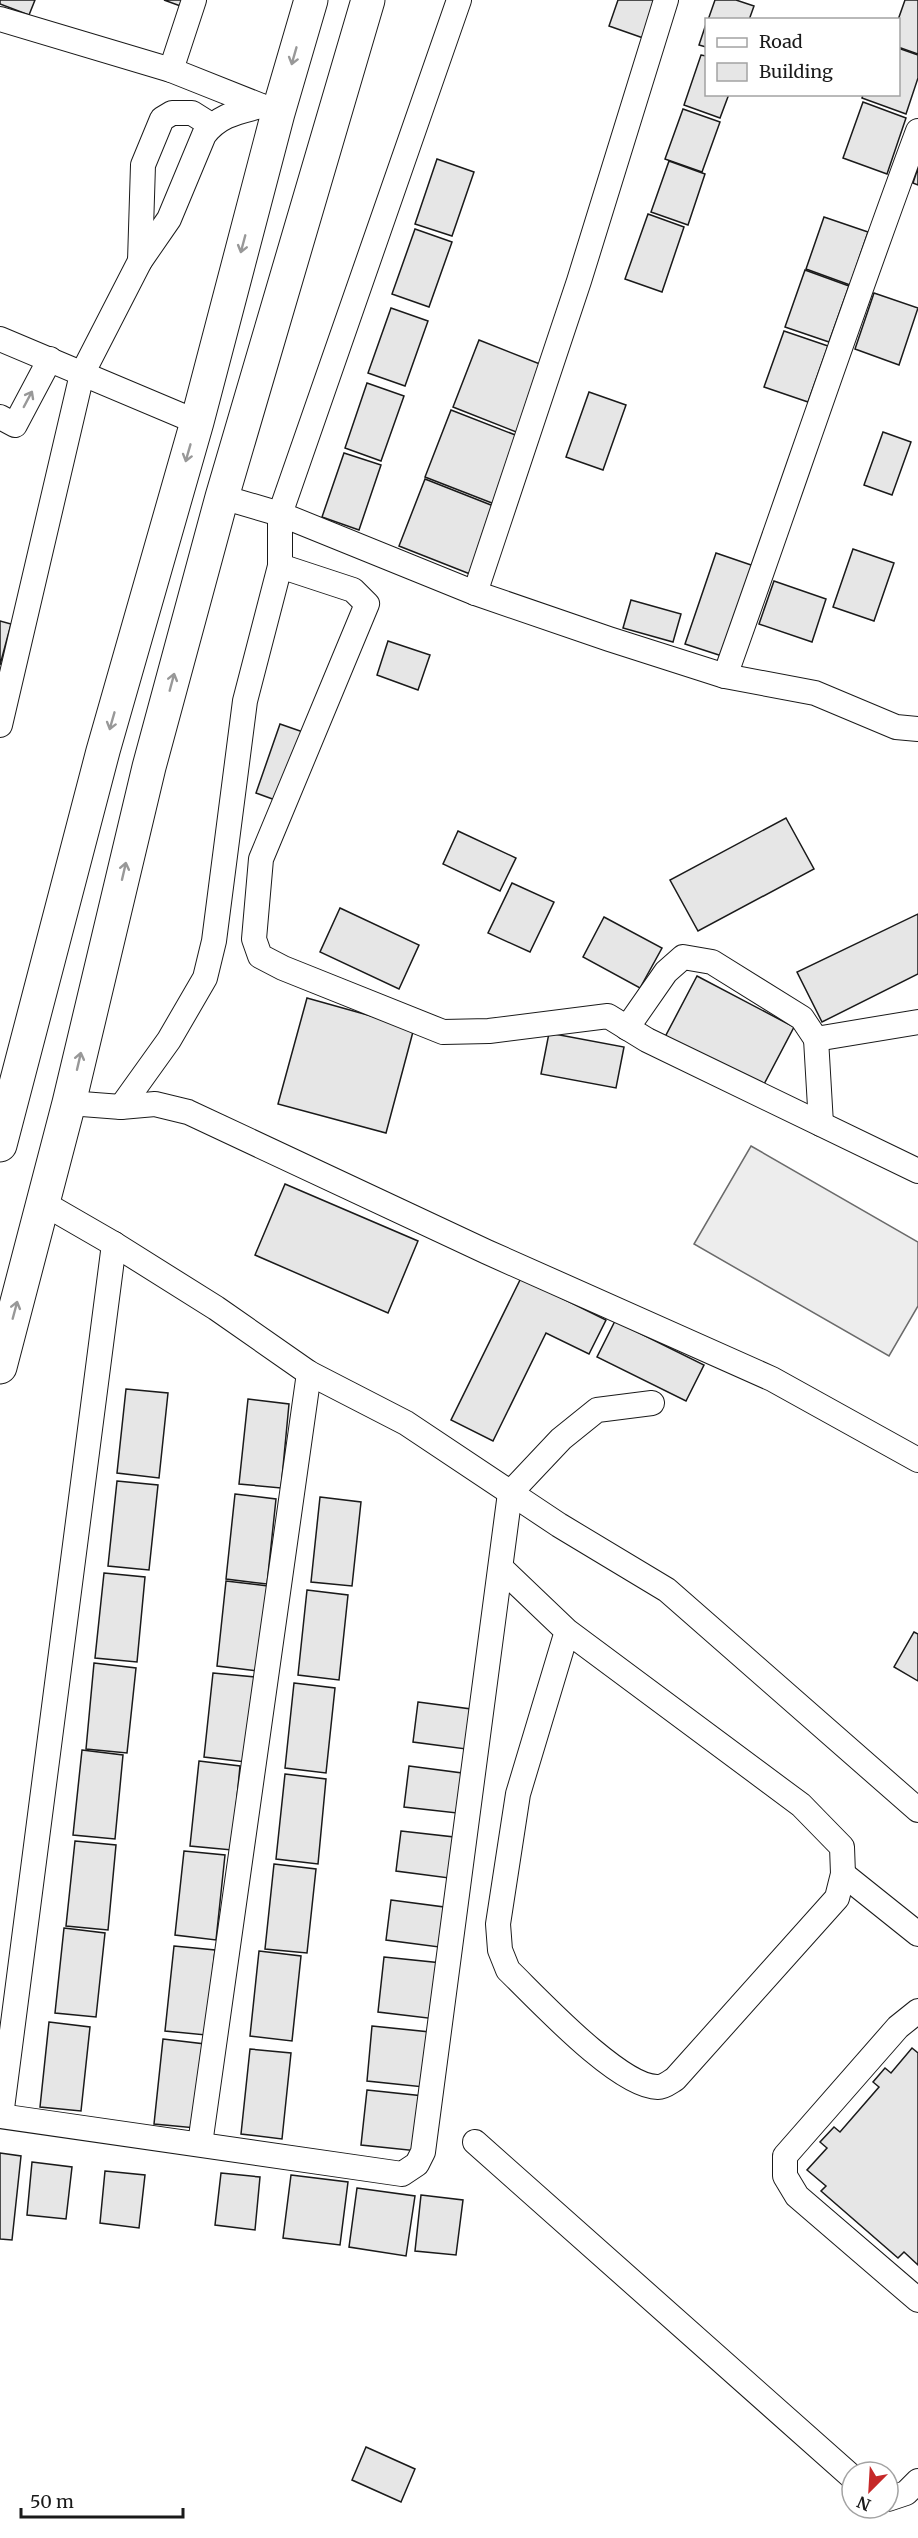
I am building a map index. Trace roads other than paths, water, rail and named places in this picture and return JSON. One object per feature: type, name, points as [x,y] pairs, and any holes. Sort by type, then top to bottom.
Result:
[{"type":"highway","points":[[0,1145],[9,1076],[197,422],[269,109],[311,0]]},
{"type":"highway","points":[[0,1367],[69,1103],[149,767],[222,497],[368,0]]},
{"type":"street","points":[[171,70],[194,0]]},
{"type":"street","points":[[122,1107],[169,1040],[205,978],[214,940],[245,700],[280,566],[280,514],[459,0]]},
{"type":"street","points":[[475,593],[576,292],[666,0]]},
{"type":"street","points":[[0,19],[171,70],[269,109]]},
{"type":"street","points":[[0,725],[81,374],[140,261],[169,219],[204,135],[212,125],[226,115],[269,109]]},
{"type":"street","points":[[140,261],[143,165],[162,119],[172,113],[192,113],[212,125]]},
{"type":"street","points":[[725,676],[812,431],[846,325],[918,130]]},
{"type":"street","points":[[0,339],[197,422]]},
{"type":"street","points":[[0,417],[15,425],[50,359]]},
{"type":"street","points":[[222,497],[280,514],[475,593],[725,676],[815,693],[896,727],[918,729]]},
{"type":"street","points":[[280,566],[353,590],[367,604],[261,859],[254,939],[261,956],[283,968],[444,1032],[489,1030],[608,1016],[647,1040],[918,1171]]},
{"type":"street","points":[[627,1028],[666,972],[683,957],[712,962],[802,1018],[816,1039],[821,1124]]},
{"type":"street","points":[[816,1039],[918,1022]]},
{"type":"street","points":[[69,1103],[122,1107],[155,1104],[188,1112],[487,1252],[772,1379],[918,1460]]},
{"type":"street","points":[[43,1203],[216,1308],[309,1373],[406,1423],[457,1455],[510,1493],[667,1590],[918,1810]]},
{"type":"street","points":[[114,1244],[0,2116],[402,2174],[417,2164],[423,2152],[510,1493],[561,1439],[597,1410],[652,1403]]},
{"type":"street","points":[[200,2144],[309,1373]]},
{"type":"street","points":[[501,1568],[567,1630],[801,1805],[842,1846],[843,1874],[837,1898],[675,2079],[660,2087],[642,2084],[611,2067],[508,1970],[500,1950],[498,1924],[518,1794],[567,1630]]},
{"type":"street","points":[[843,1874],[918,1934]]},
{"type":"street","points":[[918,2011],[898,2027],[785,2156],[785,2176],[797,2196],[918,2301]]},
{"type":"street","points":[[475,2142],[840,2466]]},
{"type":"street","points":[[900,2495],[906,2493],[918,2481]]}]
